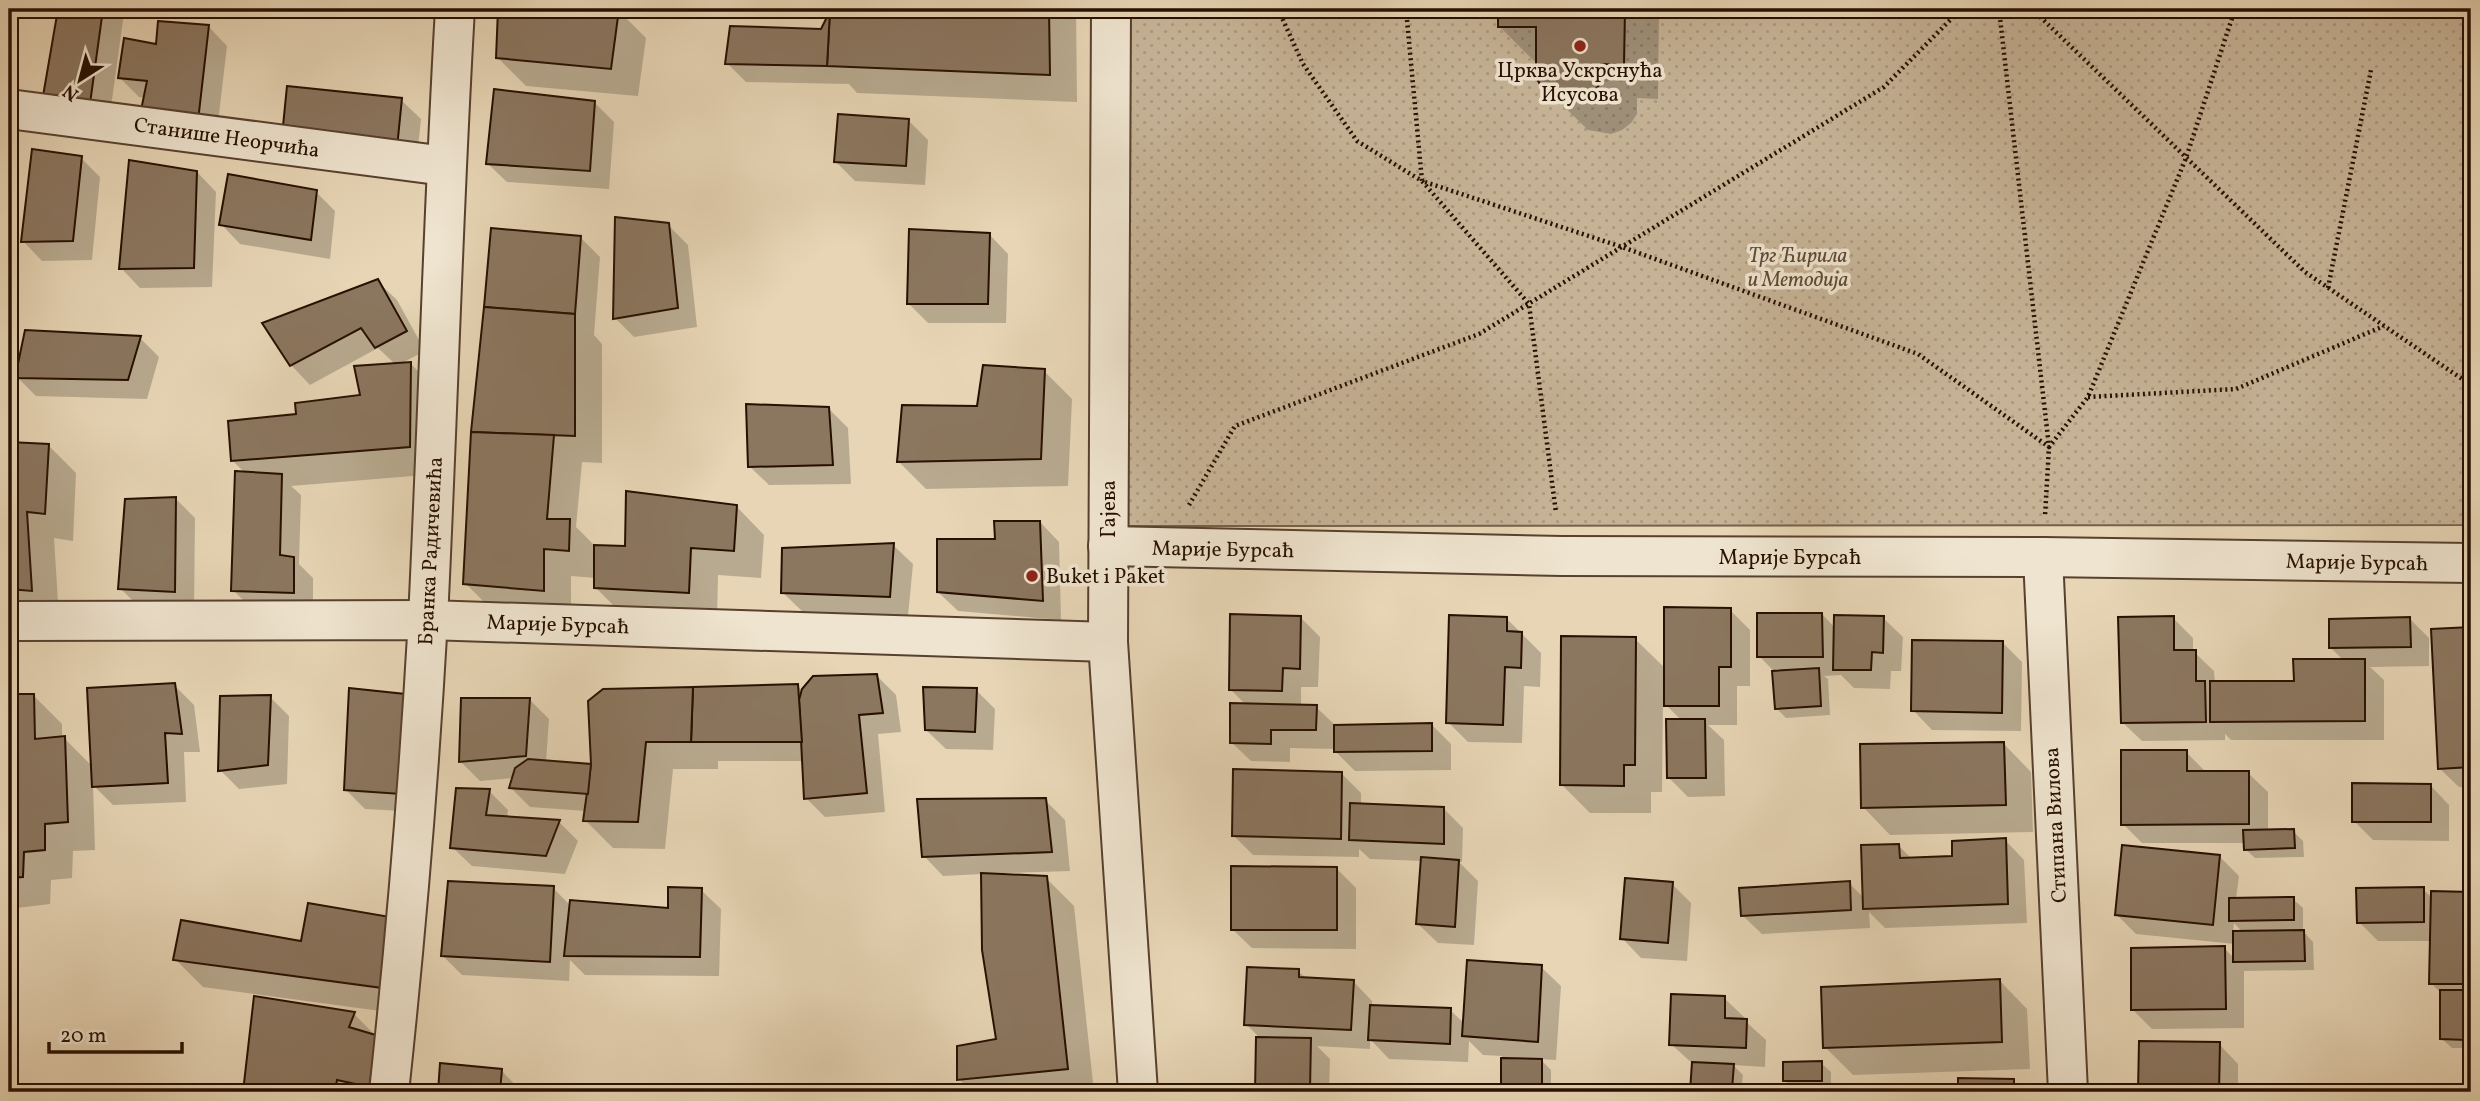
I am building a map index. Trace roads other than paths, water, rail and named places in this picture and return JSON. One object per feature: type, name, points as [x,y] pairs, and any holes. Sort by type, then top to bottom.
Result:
[{"type":"street","name":"Бранка Радичевића","points":[[389,1092],[405,943],[428,620],[445,166],[455,9]]},
{"type":"street","name":"Гајева","points":[[1111,9],[1108,642],[1138,1092]]},
{"type":"street","name":"Станише Неорчића","points":[[9,109],[445,166]]},
{"type":"street","name":"Марије Бурсаћ","points":[[1108,546],[1562,556],[2043,557],[2471,564]]},
{"type":"street","name":"Стипана Вилова","points":[[2043,557],[2068,1092]]},
{"type":"street","name":"Марије Бурсаћ","points":[[9,621],[428,620],[1108,642]]},
{"type":"place","name":"Црква Ускрснућа Исусова","points":[[1580,46]]},
{"type":"place","name":"Buket i Paket","points":[[1032,576]]},
{"type":"park label","name":"Трг Ћирила и Методија","points":[[1798,267]]}]
